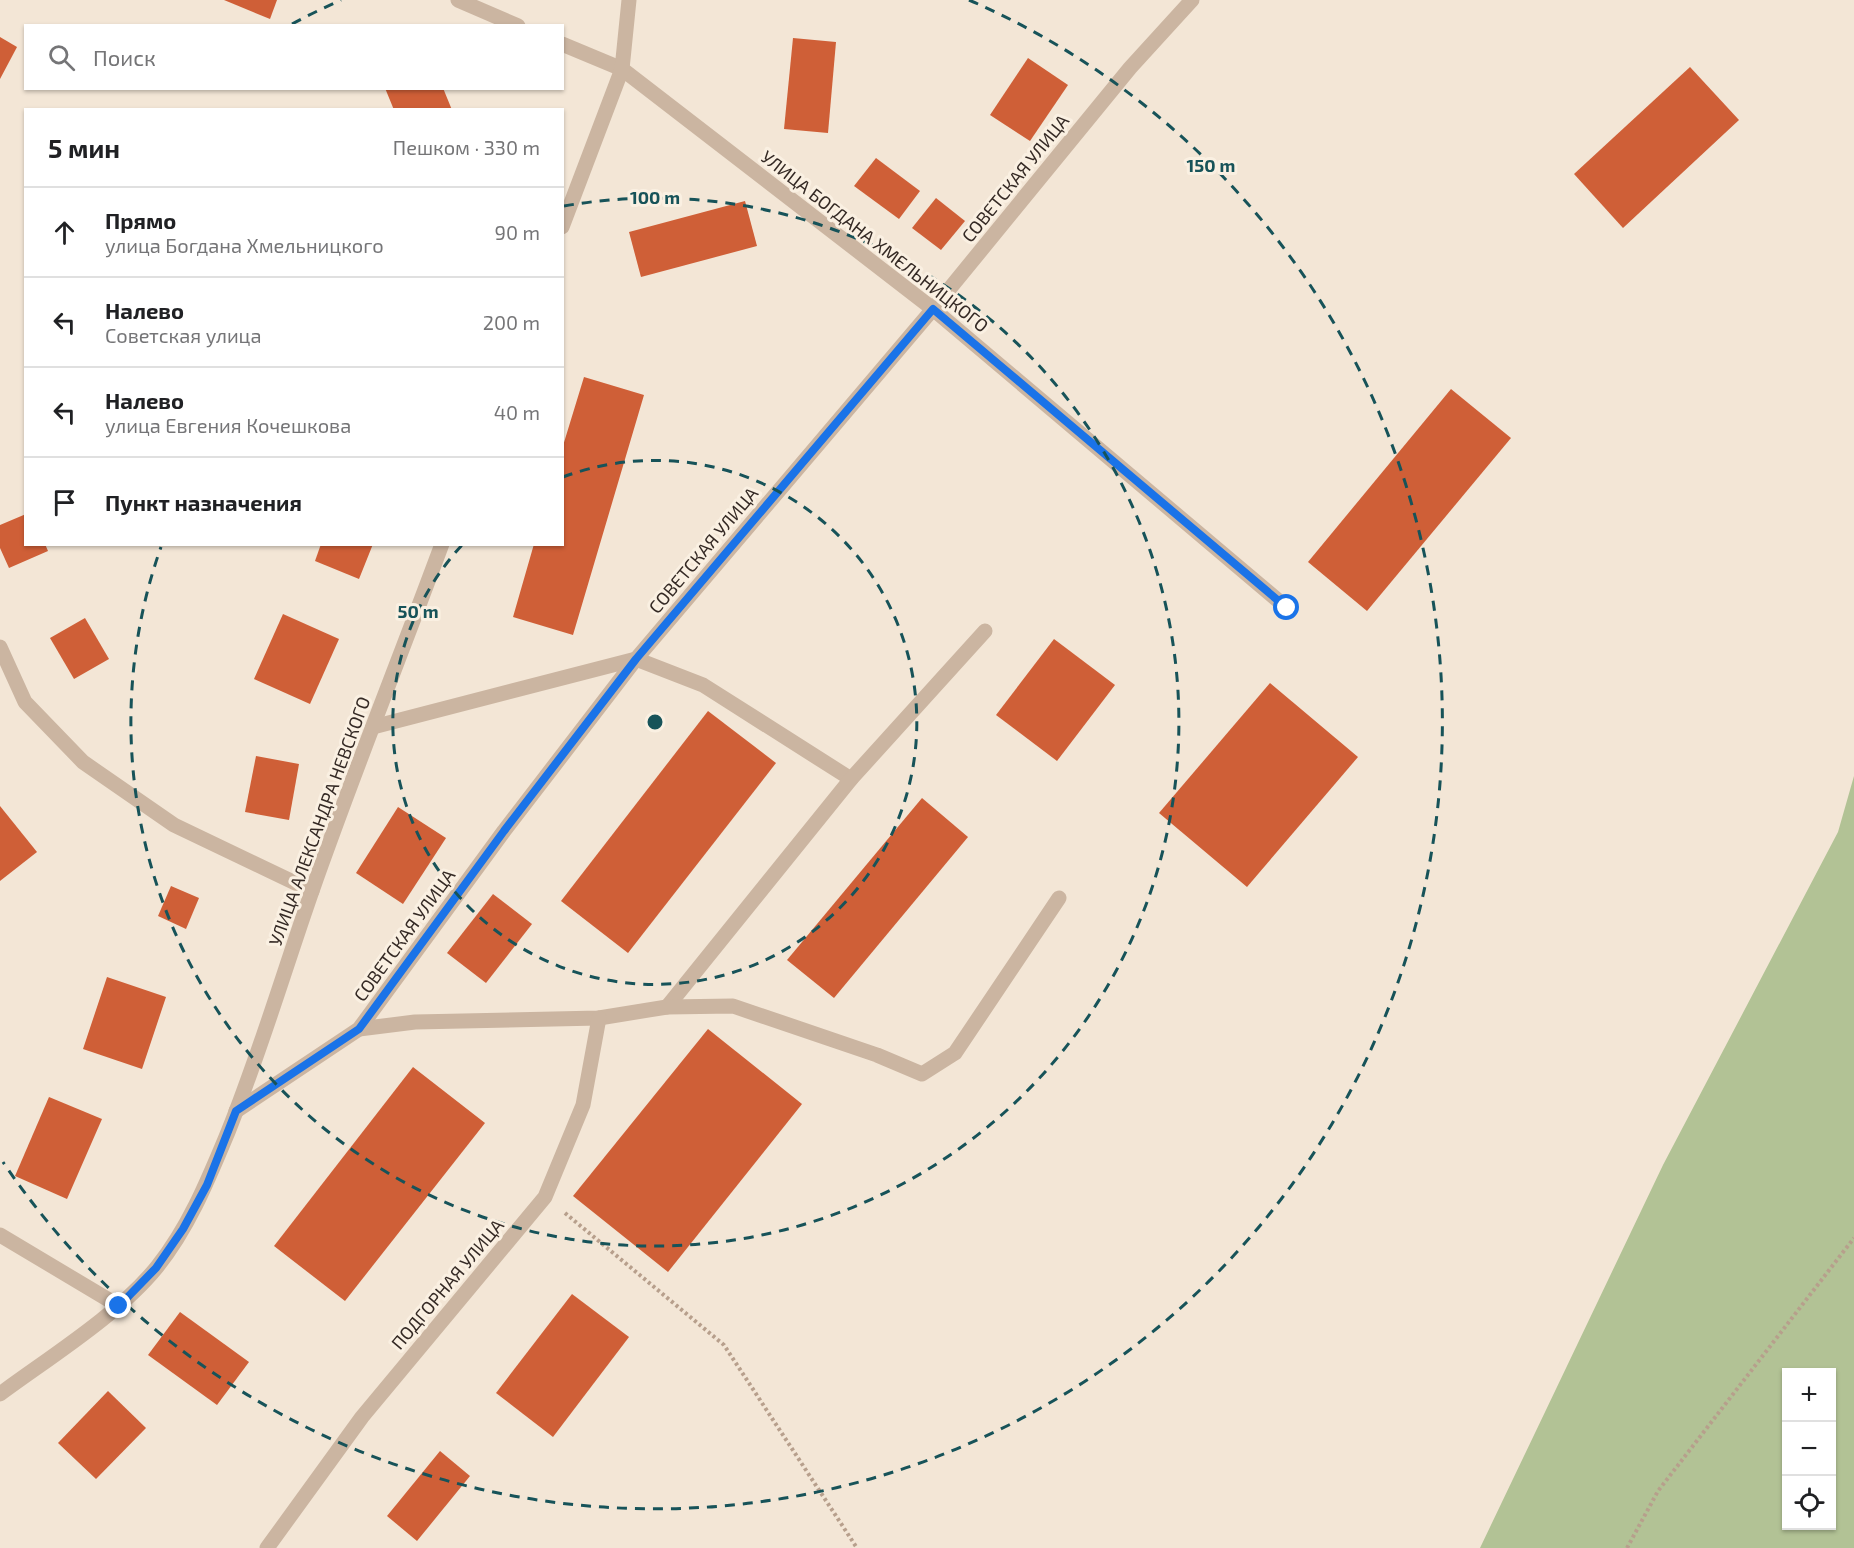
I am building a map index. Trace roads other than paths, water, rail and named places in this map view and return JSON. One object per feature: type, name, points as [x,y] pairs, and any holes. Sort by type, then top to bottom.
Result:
[{"type":"street","points":[[458,0],[513,24]]},
{"type":"street","points":[[564,222],[622,69],[628,0]]},
{"type":"street","name":"СОВЕТСКАЯ УЛИЦА","points":[[236,1111],[359,1029],[504,831],[636,659],[933,309],[1130,68],[1192,0]]},
{"type":"street","name":"УЛИЦА БОГДАНА ХМЕЛЬНИЦКОГО","points":[[564,45],[622,69],[933,309],[1287,608]]},
{"type":"street","name":"УЛИЦА АЛЕКСАНДРА НЕВСКОГО","points":[[0,1394],[119,1306],[156,1268],[183,1229],[207,1185],[276,1004],[312,891],[441,546]]},
{"type":"street","points":[[667,1007],[851,779],[985,631]]},
{"type":"street","points":[[0,647],[25,702],[83,762],[174,825],[312,891]]},
{"type":"street","points":[[373,727],[636,659],[702,685],[851,779]]},
{"type":"street","points":[[359,1029],[415,1022],[599,1018],[667,1007],[733,1006],[877,1055],[922,1074],[955,1053],[1059,898]]},
{"type":"street","name":"ПОДГОРНАЯ УЛИЦА","points":[[267,1548],[362,1418],[545,1197],[583,1105],[599,1018]]},
{"type":"street","points":[[0,1235],[119,1306]]}]
